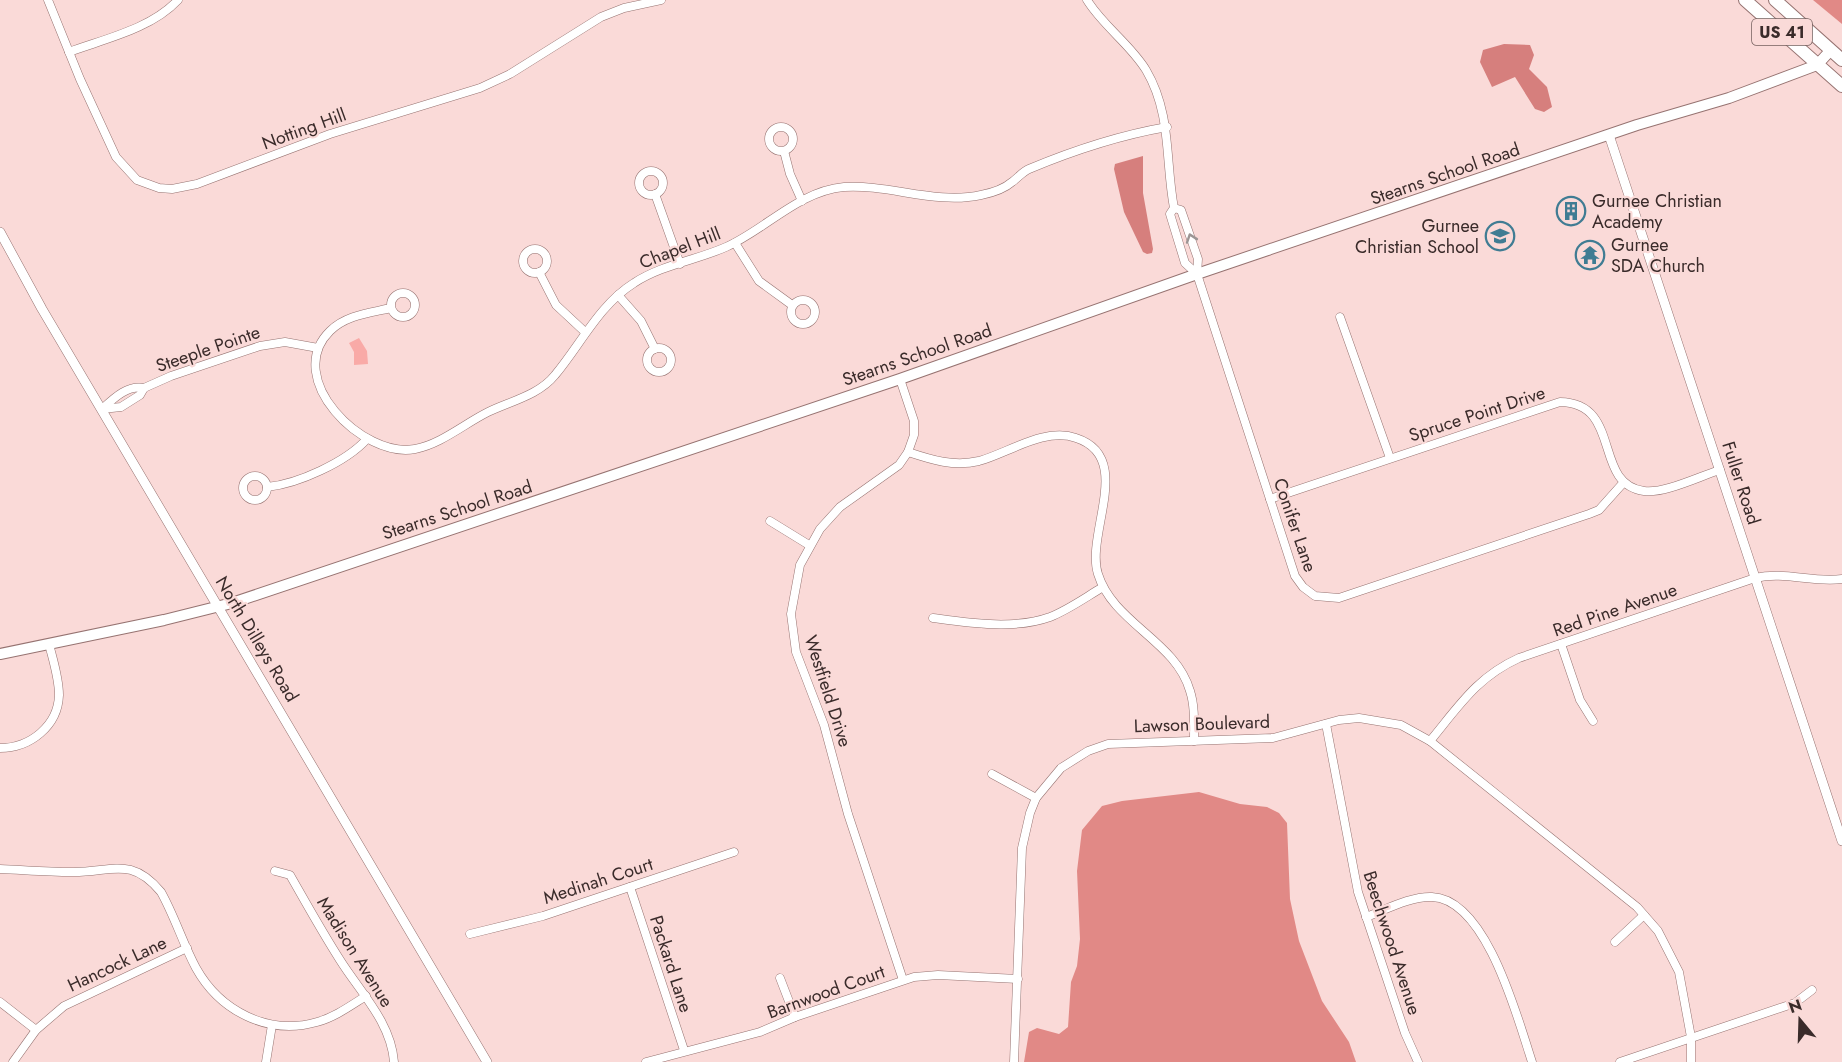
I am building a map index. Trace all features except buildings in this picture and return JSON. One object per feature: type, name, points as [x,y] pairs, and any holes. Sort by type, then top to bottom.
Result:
[{"type":"highway","name":"US 41","points":[[1745,0],[1842,86]]},
{"type":"highway","name":"US 41","points":[[1775,0],[1842,60]]},
{"type":"main road","name":"Stearns School Road","points":[[0,654],[218,607],[900,379],[1197,274],[1609,135],[1729,98],[1817,65],[1831,50]]},
{"type":"street","name":"Notting Hill","points":[[48,0],[112,150],[121,165],[146,184],[172,189],[197,184],[330,134],[480,88],[510,74],[601,17],[624,8],[661,0]]},
{"type":"street","points":[[69,52],[147,22],[165,12],[178,0]]},
{"type":"street","points":[[1087,0],[1145,69],[1158,96],[1167,127],[1174,208],[1170,214],[1185,263],[1197,274]]},
{"type":"street","name":"Chapel Hill","points":[[318,348],[316,373],[321,394],[331,407],[367,439],[384,447],[401,450],[433,443],[545,385],[556,374],[585,332],[618,295],[642,278],[735,243],[802,201],[824,191],[846,187],[946,196],[981,195],[1009,185],[1033,168],[1135,133],[1167,127]]},
{"type":"street","name":"Fuller Road","points":[[1609,135],[1842,842]]},
{"type":"street","points":[[784,151],[790,174],[802,201]]},
{"type":"street","points":[[655,194],[680,264]]},
{"type":"street","points":[[1174,208],[1181,210],[1197,255],[1197,274]]},
{"type":"street","name":"North Dilleys Road","points":[[0,232],[487,1062]]},
{"type":"street","points":[[735,243],[759,281],[792,305]]},
{"type":"street","points":[[539,272],[556,305],[585,332]]},
{"type":"street","name":"Conifer Lane","points":[[1197,274],[1298,582],[1315,596],[1330,599],[1589,514],[1599,510],[1624,482]]},
{"type":"street","points":[[618,295],[640,321],[655,349]]},
{"type":"street","points":[[318,348],[328,332],[343,321],[391,308]]},
{"type":"street","points":[[1340,317],[1390,458]]},
{"type":"street","name":"Steeple Pointe","points":[[102,409],[135,386],[144,388],[171,376],[260,346],[285,342],[318,348]]},
{"type":"street","points":[[900,379],[914,422],[908,452],[933,461],[960,464],[979,461],[1059,435],[1086,442],[1099,456],[1105,471],[1096,557],[1103,587],[1116,604],[1180,668],[1191,692],[1194,741]]},
{"type":"street","name":"Spruce Point Drive","points":[[1270,499],[1560,402],[1570,402],[1584,407],[1596,419],[1613,466],[1624,482]]},
{"type":"street","points":[[267,487],[337,464],[353,454],[367,439]]},
{"type":"street","name":"Westfield Drive","points":[[903,980],[848,814],[824,725],[796,652],[792,630],[792,599],[800,565],[809,545],[840,507],[899,465],[908,452]]},
{"type":"street","points":[[1624,482],[1644,491],[1656,491],[1720,470]]},
{"type":"street","points":[[770,521],[809,545]]},
{"type":"street","name":"Red Pine Avenue","points":[[1430,741],[1476,684],[1497,668],[1755,578],[1772,574],[1812,581],[1842,579]]},
{"type":"street","points":[[933,618],[1005,624],[1029,622],[1050,617],[1103,587]]},
{"type":"street","points":[[0,748],[18,746],[34,739],[53,716],[59,693],[49,644]]},
{"type":"street","points":[[1561,644],[1580,700],[1593,721]]},
{"type":"street","name":"Lawson Boulevard","points":[[1014,1062],[1023,841],[1036,798],[1061,768],[1088,751],[1124,742],[1273,738],[1359,718],[1383,720],[1401,725],[1430,741],[1604,880],[1644,915],[1658,931],[1676,965],[1684,992],[1691,1037],[1691,1062]]},
{"type":"street","name":"Beechwood Avenue","points":[[1326,724],[1354,878],[1405,1033],[1418,1062]]},
{"type":"street","points":[[992,774],[1036,798]]},
{"type":"street","name":"Medinah Court","points":[[470,934],[543,915],[734,852]]},
{"type":"street","points":[[0,869],[74,872],[116,867],[137,872],[151,880],[161,892],[207,986],[223,1002],[245,1016],[272,1025],[316,1022],[366,996]]},
{"type":"street","name":"Madison Avenue","points":[[275,871],[290,875],[341,962],[366,996],[387,1033],[394,1062]]},
{"type":"street","name":"Packard Lane","points":[[630,887],[684,1050]]},
{"type":"street","points":[[1366,917],[1424,897],[1447,901],[1461,911],[1487,942],[1499,965],[1532,1062]]},
{"type":"street","points":[[1615,942],[1644,915]]},
{"type":"street","name":"Hancock Lane","points":[[13,1062],[36,1030],[56,1011],[81,996],[187,948]]},
{"type":"street","name":"Barnwood Court","points":[[646,1062],[684,1050],[760,1032],[795,1017],[903,980],[938,975],[1018,978]]},
{"type":"street","points":[[780,978],[795,1017]]},
{"type":"street","points":[[1620,1062],[1794,1004],[1812,990]]},
{"type":"street","points":[[0,1002],[36,1030]]},
{"type":"street","points":[[266,1062],[272,1025]]},
{"type":"shaded area","points":[[1813,0],[1842,0],[1842,24]]},
{"type":"shaded area","points":[[1504,44],[1530,45],[1534,55],[1529,69],[1547,87],[1552,107],[1544,112],[1535,109],[1515,77],[1492,87],[1480,62],[1483,50]]},
{"type":"shaded area","points":[[1143,156],[1143,193],[1153,249],[1152,253],[1147,254],[1143,252],[1124,212],[1114,169],[1115,164]]},
{"type":"shaded area","points":[[359,338],[367,351],[368,364],[354,365],[354,352],[349,343]]},
{"type":"shaded area","points":[[1199,792],[1240,804],[1267,807],[1279,813],[1287,823],[1290,899],[1299,941],[1322,1001],[1349,1042],[1356,1062],[1024,1062],[1029,1032],[1037,1028],[1059,1034],[1068,1027],[1071,982],[1077,966],[1080,939],[1077,871],[1082,830],[1102,806],[1122,801]]},
{"type":"place","name":"Gurnee Christian Academy","points":[[1571,211]]},
{"type":"place","name":"Gurnee Christian School","points":[[1500,236]]},
{"type":"place","name":"Gurnee SDA Church","points":[[1590,255]]}]
